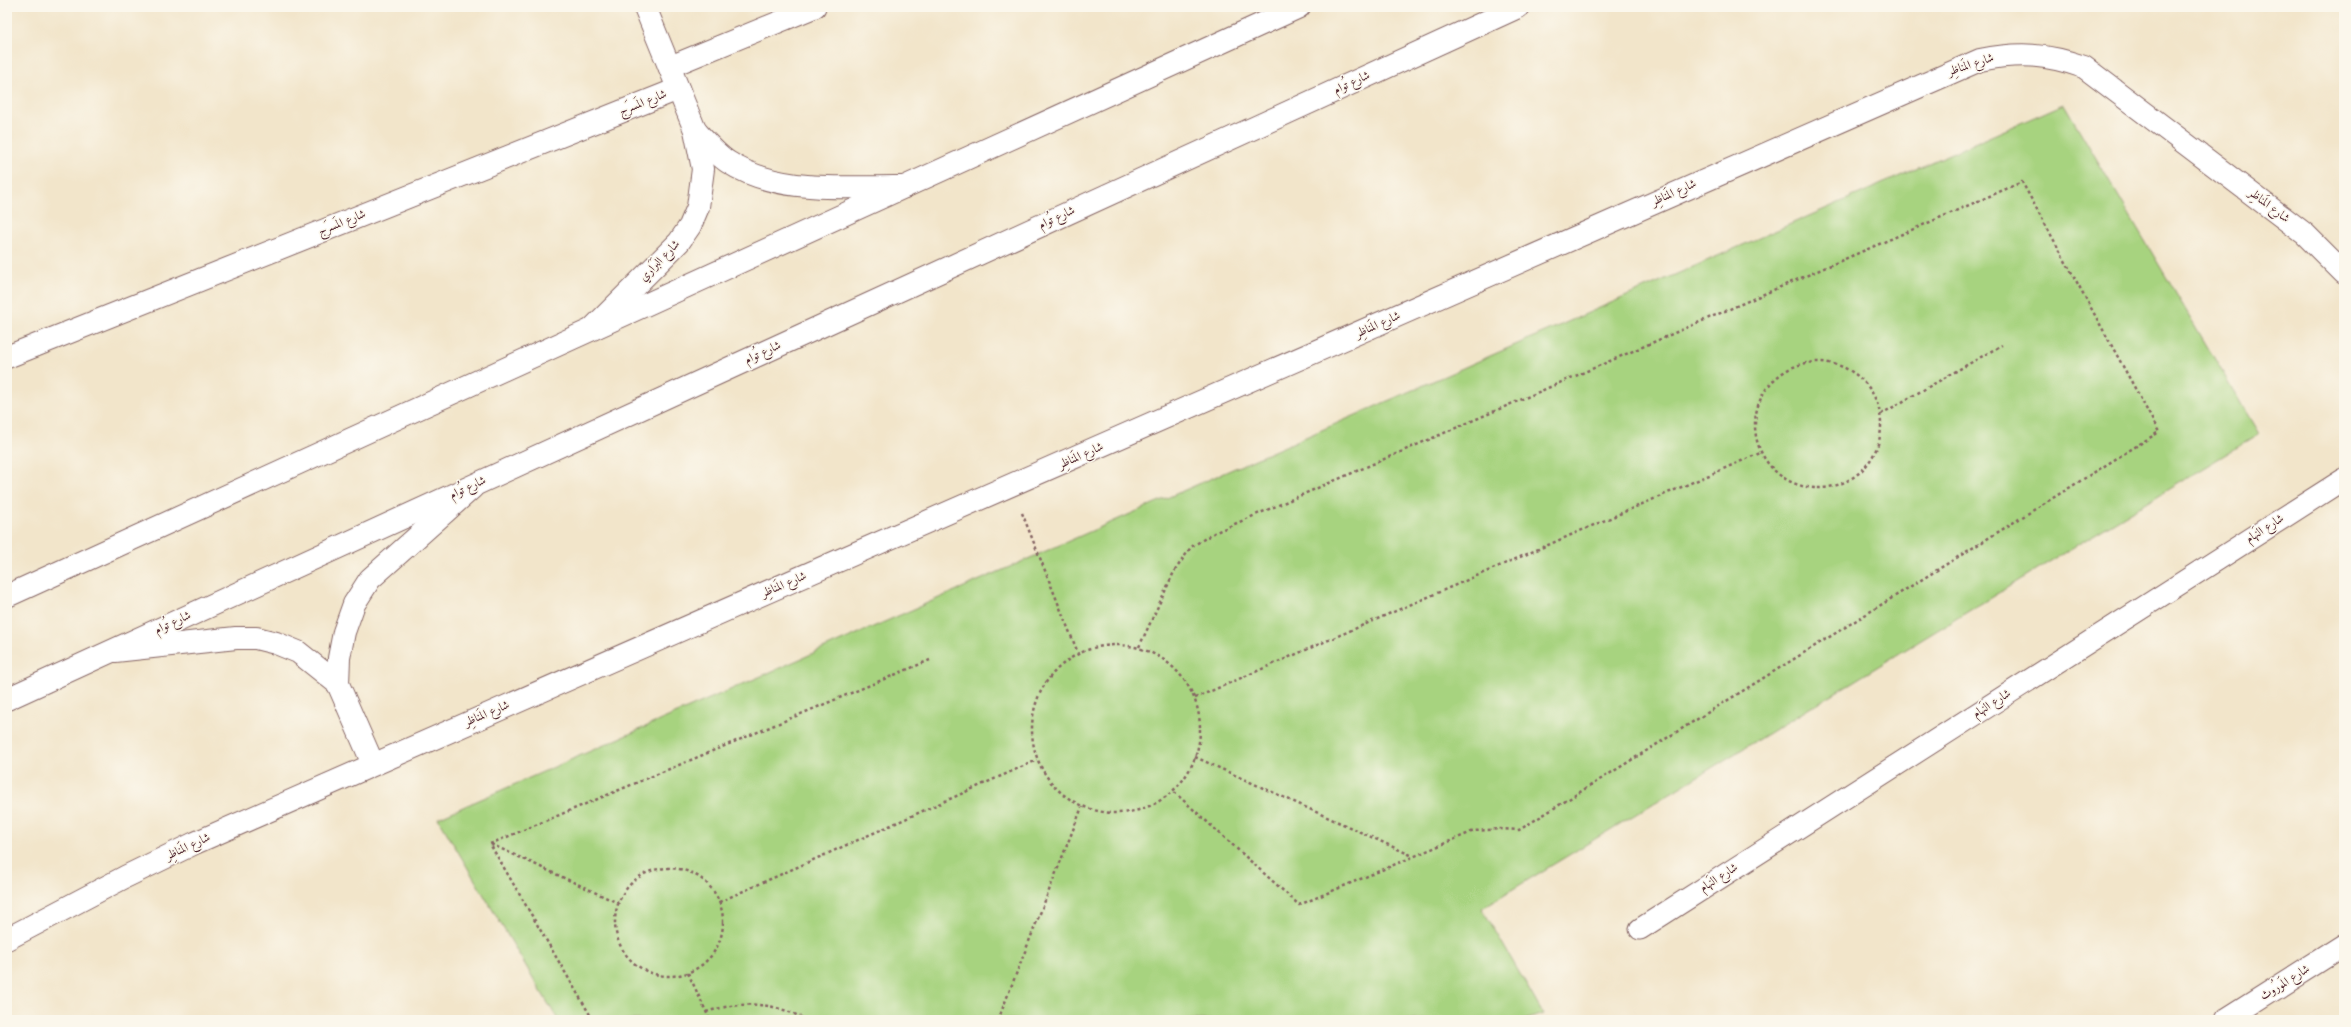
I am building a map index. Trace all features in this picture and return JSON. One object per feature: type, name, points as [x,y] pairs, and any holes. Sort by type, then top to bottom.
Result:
[{"type":"street","name":"شارع البَرَاري","points":[[592,329],[679,242],[690,226],[698,207],[703,169],[695,130],[645,7]]},
{"type":"street","points":[[7,596],[1299,7]]},
{"type":"street","name":"شارع تُوام","points":[[7,699],[1518,7]]},
{"type":"street","name":"شارع المَناظِر","points":[[7,939],[125,876],[373,764],[1012,486],[1956,69],[1980,60],[2006,54],[2039,55],[2059,58],[2084,67],[2305,234],[2344,273]]},
{"type":"street","name":"شارع المَسرَج","points":[[7,357],[678,89]]},
{"type":"street","name":"شارع البَرَاري","points":[[695,130],[726,161],[745,172],[765,180],[787,185],[904,187]]},
{"type":"street","points":[[373,764],[338,684],[339,658],[344,632],[354,604],[370,579],[478,484]]},
{"type":"street","points":[[110,652],[236,638],[256,638],[276,643],[298,652],[338,684]]},
{"type":"street","name":"شارع المَورُوث","points":[[2226,1020],[2344,945]]},
{"type":"lane","points":[[669,67],[815,7]]},
{"type":"lane","name":"شارع النَهام","points":[[1640,929],[2344,479]]},
{"type":"path","points":[[1139,647],[1174,572],[1191,547],[1214,533],[2022,182],[2159,432],[1519,830],[1500,829],[1474,831],[1299,905],[1173,791]]},
{"type":"path","points":[[1881,414],[2002,345]]},
{"type":"path","points":[[1816,361],[1834,363],[1851,370],[1864,381],[1875,396],[1881,414],[1881,432],[1876,450],[1870,460],[1854,477],[1837,486],[1819,488],[1801,487],[1785,480],[1770,468],[1760,453],[1755,436],[1755,418],[1759,400],[1768,385],[1782,372],[1798,364],[1816,361]]},
{"type":"path","points":[[1195,698],[1760,453]]},
{"type":"path","points":[[1012,486],[1078,653]]},
{"type":"path","points":[[1118,644],[1139,647],[1157,654],[1172,666],[1185,680],[1195,698],[1199,717],[1200,737],[1195,757],[1186,775],[1173,791],[1151,805],[1139,810],[1120,814],[1101,813],[1082,807],[1063,796],[1048,779],[1037,760],[1032,740],[1032,719],[1037,699],[1047,680],[1061,665],[1078,653],[1098,646],[1118,644]]},
{"type":"path","points":[[490,844],[930,660]]},
{"type":"path","points":[[1195,757],[1414,856]]},
{"type":"path","points":[[719,902],[1037,760]]},
{"type":"path","points":[[998,1020],[1082,807]]},
{"type":"path","points":[[490,844],[618,903]]},
{"type":"path","points":[[490,844],[593,1020]]},
{"type":"path","points":[[669,868],[684,870],[699,877],[711,888],[719,902],[722,918],[721,935],[714,951],[703,964],[688,972],[674,976],[658,975],[643,970],[631,961],[621,948],[616,934],[615,918],[618,903],[626,889],[638,878],[653,871],[669,868]]},
{"type":"path","points":[[688,972],[710,1020]]},
{"type":"path","points":[[706,1012],[728,1005],[751,1004],[774,1006],[806,1020]]},
{"type":"green space","points":[[2064,104],[2259,434],[1482,908],[1543,1014],[1525,1020],[558,1020],[438,818]]}]
